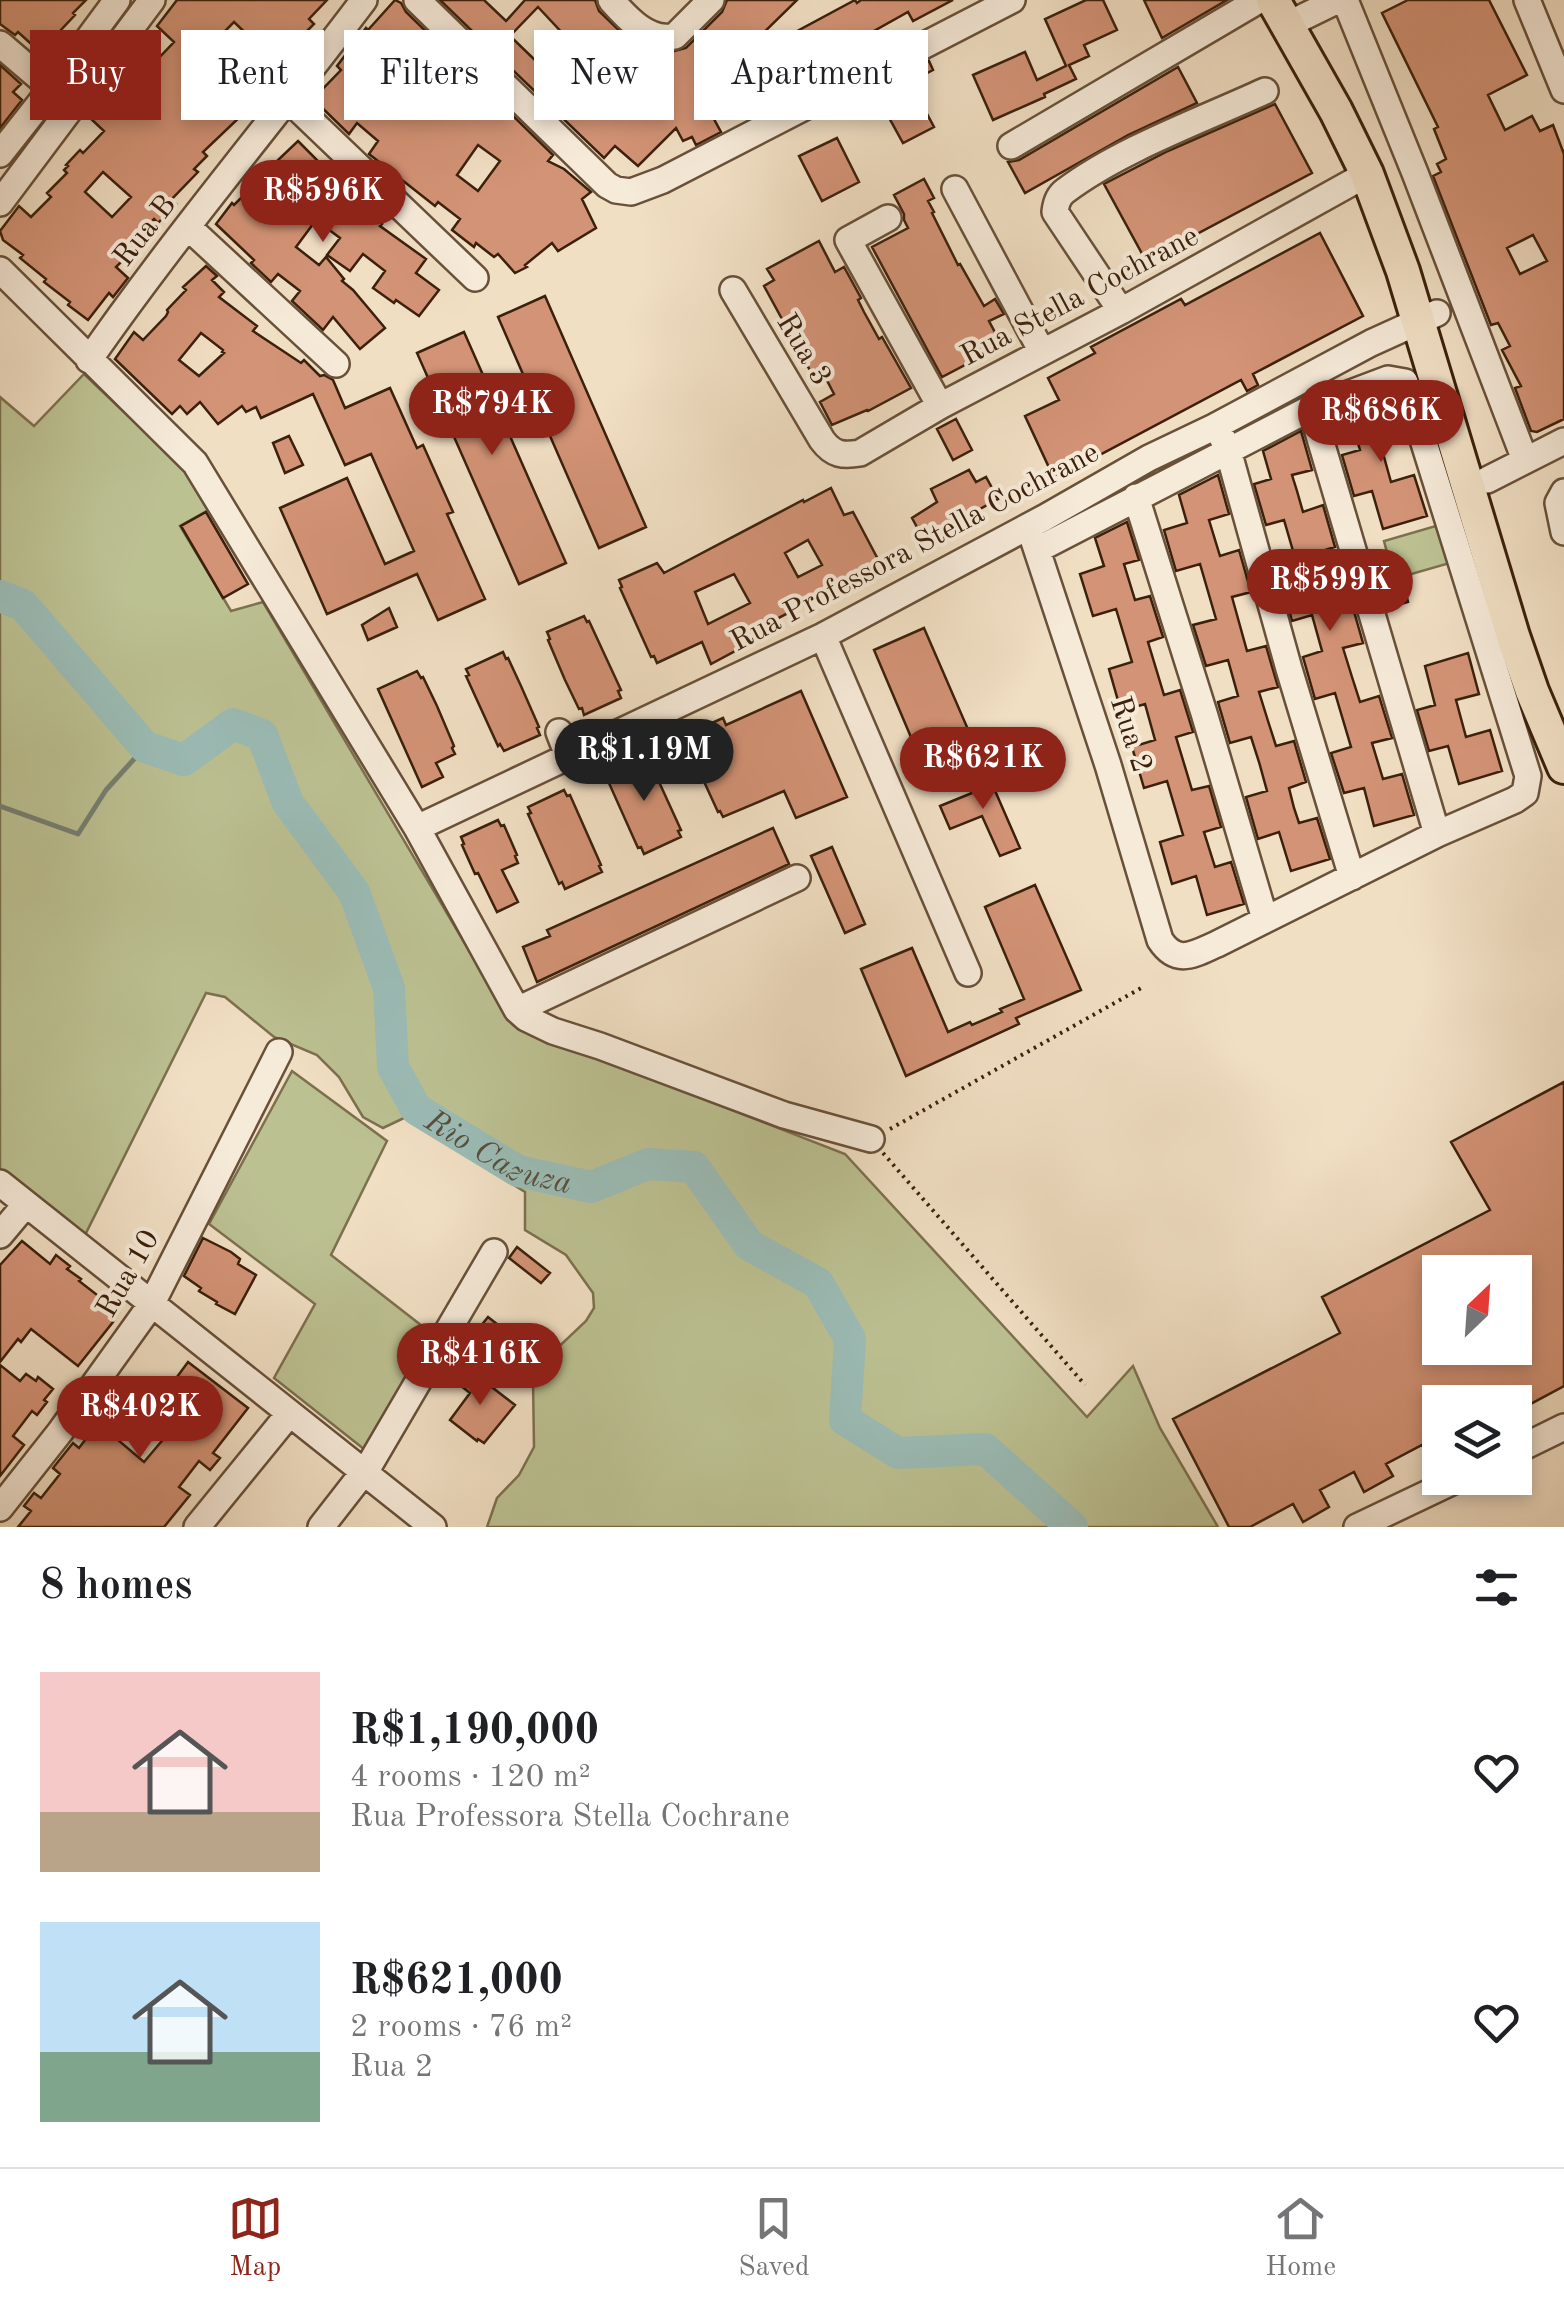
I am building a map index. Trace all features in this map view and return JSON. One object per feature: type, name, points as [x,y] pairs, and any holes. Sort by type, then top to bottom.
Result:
[{"type":"main road","points":[[1290,10],[1367,174],[1403,270],[1427,317],[1487,480],[1526,619],[1564,722]]},
{"type":"main road","points":[[1290,10],[1349,92],[1388,170],[1512,636],[1564,767]]},
{"type":"street","points":[[95,30],[117,0]]},
{"type":"street","points":[[130,30],[152,0]]},
{"type":"street","name":"Rua B","points":[[324,53],[364,0]]},
{"type":"street","points":[[611,0],[644,30],[668,38],[675,36],[711,0]]},
{"type":"street","points":[[422,2],[607,185],[631,192],[710,157],[1010,0]]},
{"type":"street","points":[[1011,146],[1259,0]]},
{"type":"street","points":[[1290,10],[1342,0],[1416,173],[1526,460]]},
{"type":"street","points":[[1526,0],[1562,81]]},
{"type":"street","points":[[0,44],[30,69]]},
{"type":"street","points":[[1121,311],[1055,212],[1060,197],[1097,170],[1265,92]]},
{"type":"street","points":[[0,154],[30,116]]},
{"type":"street","points":[[0,203],[62,120]]},
{"type":"street","name":"Rua B","points":[[89,360],[140,287],[273,120]]},
{"type":"street","points":[[310,120],[475,278]]},
{"type":"street","name":"Rua Stella Cochrane","points":[[822,440],[839,455],[860,452],[1367,174]]},
{"type":"street","points":[[955,189],[1042,352]]},
{"type":"street","points":[[888,218],[848,240],[940,406]]},
{"type":"street","points":[[188,227],[336,364]]},
{"type":"street","points":[[0,270],[194,464],[418,828],[517,1010],[553,1032],[784,1115],[872,1140]]},
{"type":"street","name":"Rua 3","points":[[733,290],[822,440]]},
{"type":"street","name":"Rua Professora Stella Cochrane","points":[[418,828],[1033,538],[1149,458],[1427,317]]},
{"type":"street","name":"Rua Professora Stella Cochrane","points":[[1136,497],[1311,408],[1388,379],[1406,382],[1528,776],[1525,793],[1515,800],[1438,834]]},
{"type":"street","points":[[1033,538],[1136,497],[1265,919],[1438,834],[1311,408]]},
{"type":"street","points":[[1214,427],[1228,450],[1352,878]]},
{"type":"street","points":[[1487,480],[1564,441]]},
{"type":"street","points":[[1564,492],[1558,503],[1564,532]]},
{"type":"street","name":"Rua 2","points":[[1033,538],[1108,765],[1160,940],[1170,953],[1190,955],[1265,919]]},
{"type":"street","points":[[824,636],[968,973]]},
{"type":"street","points":[[559,732],[569,758]]},
{"type":"street","points":[[517,1010],[797,878]]},
{"type":"street","name":"Rua 10","points":[[0,1508],[151,1305],[279,1052]]},
{"type":"street","points":[[0,1183],[432,1527]]},
{"type":"street","points":[[0,1235],[26,1204]]},
{"type":"street","points":[[321,1527],[364,1472],[494,1252]]},
{"type":"street","points":[[197,1527],[290,1414]]},
{"type":"street","points":[[1532,1443],[1564,1427]]},
{"type":"street","points":[[1357,1527],[1424,1495]]},
{"type":"path","points":[[1085,1385],[872,1140],[1143,987]]},
{"type":"green space","points":[[84,374],[182,467],[214,507],[180,526],[231,611],[263,602],[513,1025],[845,1154],[1087,1417],[1133,1366],[1160,1428],[1218,1527],[487,1527],[497,1498],[519,1475],[534,1447],[533,1380],[551,1354],[586,1321],[594,1308],[593,1293],[566,1255],[525,1230],[525,1192],[406,1117],[383,1128],[363,1117],[339,1077],[317,1055],[274,1037],[225,997],[206,993],[83,1239],[0,1171],[0,608],[23,595],[0,582],[0,397],[34,426]]},
{"type":"green space","points":[[1446,523],[1457,561],[1394,579],[1384,541]]},
{"type":"green space","points":[[292,1071],[387,1141],[331,1255],[431,1333],[374,1457],[274,1378],[315,1304],[209,1224]]},
{"type":"building","points":[[0,0],[86,0],[61,30],[30,30],[30,43],[0,24]]},
{"type":"building","points":[[177,0],[327,0],[309,19],[314,24],[308,30],[242,30],[234,22],[226,30],[181,30],[181,120],[237,120],[203,152],[207,156],[194,169],[198,172],[171,200],[176,204],[133,241],[137,246],[116,267],[128,278],[113,297],[109,293],[88,320],[20,258],[23,255],[3,240],[0,231],[19,206],[31,217],[51,197],[47,193],[67,173],[66,165],[104,131],[92,120],[161,120],[161,56],[174,42],[157,26]],"holes":[[[103,172],[131,197],[112,217],[85,192]]]},
{"type":"building","points":[[395,0],[425,30],[368,30]]},
{"type":"building","points":[[440,0],[484,0],[506,21],[525,0],[595,0],[599,11],[619,30],[559,30],[538,7],[514,32],[471,30]]},
{"type":"building","points":[[727,0],[797,0],[766,30],[704,30],[722,12]]},
{"type":"building","points":[[855,0],[953,0],[913,21],[908,12],[876,30],[799,30]]},
{"type":"building","points":[[1086,0],[1103,0],[1117,30],[1084,45],[1089,56],[1069,65],[1076,79],[993,120],[973,75],[1025,52],[1037,80],[1066,66],[1045,19]]},
{"type":"building","points":[[1144,0],[1227,0],[1162,38]]},
{"type":"building","points":[[1408,0],[1489,0],[1527,75],[1488,95],[1505,130],[1532,116],[1540,131],[1553,125],[1564,154],[1564,419],[1537,432],[1531,431],[1515,388],[1521,386],[1502,350],[1510,346],[1498,323],[1491,325],[1433,176],[1441,172],[1437,164],[1446,159],[1434,129],[1438,127],[1382,13]],"holes":[[[1533,235],[1547,261],[1520,274],[1507,248]]]},
{"type":"building","points":[[514,40],[534,59],[534,91],[514,71]]},
{"type":"building","points":[[694,40],[694,120],[714,120],[721,132],[696,145],[692,137],[683,141],[676,128],[638,166],[615,146],[604,158],[565,120],[674,120],[674,51],[686,48]]},
{"type":"building","points":[[344,57],[344,120],[514,120],[514,117],[553,155],[548,161],[591,192],[582,199],[596,228],[558,251],[552,243],[515,273],[498,254],[494,257],[476,243],[474,247],[452,230],[460,219],[438,202],[435,206],[369,154],[378,141],[357,123],[349,134],[324,110],[324,88],[341,70],[337,66]],"holes":[[[478,145],[500,161],[478,191],[457,175]]]},
{"type":"building","points":[[0,65],[21,84],[13,92],[22,100],[0,128]]},
{"type":"building","points":[[1178,67],[1197,103],[1128,135],[1025,193],[1008,162],[1019,160]]},
{"type":"building","points":[[1275,104],[1312,173],[1146,261],[1104,184]]},
{"type":"building","points":[[928,116],[934,127],[903,143],[890,120],[928,120]]},
{"type":"building","points":[[837,138],[859,182],[822,201],[799,156]]},
{"type":"building","points":[[298,141],[319,162],[315,167],[341,187],[338,191],[426,259],[416,273],[439,290],[419,316],[396,300],[394,303],[373,288],[385,271],[363,254],[350,271],[327,255],[340,238],[316,220],[296,247],[319,265],[326,257],[342,281],[385,328],[360,349],[333,317],[323,330],[292,301],[300,291],[278,274],[271,282],[216,224],[232,203]]},
{"type":"building","points":[[924,179],[934,198],[928,201],[932,213],[958,265],[984,306],[995,299],[1004,314],[989,321],[998,338],[978,349],[982,356],[942,377],[872,247],[908,228],[894,195]]},
{"type":"building","points":[[1320,233],[1363,316],[1253,374],[1258,385],[1247,391],[1241,380],[1053,476],[1025,416],[1059,400],[1048,378],[1095,353],[1091,347],[1181,299],[1185,305]]},
{"type":"building","points":[[819,241],[835,272],[844,267],[864,312],[911,388],[832,425],[820,402],[834,394],[821,369],[812,374],[764,286],[774,280],[767,269]]},
{"type":"building","points":[[206,266],[217,276],[212,280],[224,292],[219,297],[257,326],[253,331],[301,363],[304,360],[320,376],[333,380],[345,408],[390,388],[417,448],[423,445],[453,512],[447,514],[485,599],[438,620],[417,574],[327,614],[280,508],[347,478],[385,564],[414,551],[371,454],[345,465],[313,394],[261,418],[256,407],[246,412],[242,406],[218,424],[200,402],[187,414],[180,406],[172,414],[115,359],[134,332],[143,340],[166,316],[186,290],[183,287]],"holes":[[[201,333],[223,350],[199,376],[179,360]]]},
{"type":"building","points":[[545,296],[646,527],[599,548],[498,317]]},
{"type":"building","points":[[464,332],[566,563],[519,584],[417,353]]},
{"type":"building","points":[[1392,398],[1404,439],[1381,446],[1391,482],[1414,475],[1427,516],[1383,529],[1372,491],[1354,496],[1342,455],[1360,450],[1348,411]]},
{"type":"building","points":[[956,419],[972,450],[953,460],[937,429]]},
{"type":"building","points":[[1301,431],[1312,470],[1292,475],[1303,512],[1323,505],[1335,547],[1315,553],[1332,606],[1351,601],[1363,643],[1343,648],[1360,702],[1379,696],[1392,738],[1372,743],[1383,779],[1402,774],[1414,815],[1374,826],[1364,788],[1344,793],[1331,753],[1351,747],[1335,693],[1315,699],[1303,657],[1322,651],[1312,615],[1292,621],[1281,580],[1300,575],[1284,520],[1266,525],[1254,484],[1271,479],[1263,451]]},
{"type":"building","points":[[289,436],[303,465],[285,473],[273,443]]},
{"type":"building","points":[[969,470],[976,482],[986,477],[998,499],[924,540],[912,518],[937,502],[931,489]]},
{"type":"building","points":[[1218,475],[1229,514],[1209,520],[1220,556],[1239,550],[1251,592],[1232,597],[1247,651],[1266,646],[1278,687],[1259,692],[1276,746],[1294,741],[1306,782],[1289,788],[1299,823],[1317,818],[1330,859],[1291,871],[1279,832],[1258,839],[1246,797],[1267,791],[1251,737],[1230,743],[1218,702],[1238,696],[1228,660],[1206,666],[1193,625],[1216,619],[1200,564],[1176,571],[1164,530],[1187,523],[1179,495]]},
{"type":"building","points":[[831,488],[844,515],[853,512],[881,565],[761,627],[765,635],[711,664],[702,642],[657,663],[619,580],[657,563],[664,573]],"holes":[[[808,540],[822,565],[798,577],[785,553]],[[734,574],[750,603],[708,624],[695,592]]]},
{"type":"building","points":[[206,512],[248,584],[223,598],[181,526]]},
{"type":"building","points":[[1127,522],[1139,560],[1124,564],[1135,600],[1150,596],[1163,637],[1148,642],[1164,695],[1180,690],[1193,732],[1176,737],[1192,790],[1209,786],[1221,827],[1204,832],[1215,867],[1231,862],[1244,904],[1207,915],[1196,876],[1172,884],[1160,842],[1183,835],[1167,781],[1144,788],[1132,747],[1155,740],[1145,704],[1121,711],[1109,669],[1132,662],[1116,609],[1093,616],[1080,574],[1104,566],[1095,538]]},
{"type":"building","points":[[1390,568],[1397,587],[1404,585],[1408,602],[1387,608],[1377,572]]},
{"type":"building","points":[[389,608],[397,627],[368,640],[362,625]]},
{"type":"building","points":[[584,616],[621,690],[621,698],[584,715],[565,680],[547,632]]},
{"type":"building","points":[[924,628],[970,734],[919,756],[874,650]]},
{"type":"building","points":[[503,652],[540,735],[504,751],[498,746],[466,676],[466,669]]},
{"type":"building","points":[[1468,653],[1479,694],[1456,700],[1466,737],[1490,730],[1502,771],[1459,784],[1448,746],[1429,751],[1417,710],[1435,705],[1425,666]]},
{"type":"building","points":[[417,671],[437,706],[455,754],[436,763],[443,777],[422,787],[378,689]]},
{"type":"building","points":[[801,691],[847,797],[796,818],[784,791],[723,817],[690,751],[677,756],[669,739],[723,718],[726,725]]},
{"type":"building","points":[[644,754],[681,837],[644,854],[604,772]]},
{"type":"building","points":[[986,770],[1020,848],[1000,856],[982,816],[950,829],[940,806],[972,793],[966,779]]},
{"type":"building","points":[[564,790],[570,795],[602,872],[565,889],[562,882],[559,884],[528,814],[528,807]]},
{"type":"building","points":[[498,820],[517,855],[518,863],[502,870],[518,902],[497,912],[478,873],[475,874],[461,837]]},
{"type":"building","points":[[773,828],[789,864],[537,982],[523,947],[550,936],[547,930]]},
{"type":"building","points":[[832,847],[865,924],[845,933],[811,856]]},
{"type":"building","points":[[1035,885],[1081,990],[1016,1018],[1019,1024],[906,1076],[861,969],[912,948],[948,1032],[1002,1012],[1000,1009],[1024,999],[985,907]]},
{"type":"building","points":[[1564,1082],[1564,1386],[1532,1403],[1532,1385],[1422,1385],[1422,1445],[1386,1464],[1393,1476],[1364,1492],[1354,1472],[1320,1490],[1329,1507],[1303,1522],[1293,1504],[1250,1527],[1229,1527],[1173,1419],[1340,1333],[1322,1297],[1490,1210],[1451,1142]]},
{"type":"building","points":[[203,1238],[231,1252],[240,1259],[238,1264],[256,1275],[235,1314],[216,1304],[184,1276]]},
{"type":"building","points":[[22,1241],[50,1264],[56,1255],[70,1266],[67,1269],[79,1281],[119,1312],[78,1366],[31,1329],[0,1362],[0,1265]]},
{"type":"building","points":[[517,1247],[550,1273],[541,1283],[509,1258]]},
{"type":"building","points":[[488,1317],[516,1339],[500,1359],[472,1337]]},
{"type":"building","points":[[188,1362],[248,1408],[213,1453],[220,1458],[210,1470],[199,1461],[179,1487],[190,1495],[164,1527],[18,1527],[31,1511],[24,1506],[34,1493],[41,1498],[60,1474],[53,1468],[73,1443],[79,1448],[98,1423],[144,1462],[166,1436],[120,1399],[130,1386],[155,1407]]},
{"type":"building","points":[[0,1365],[20,1381],[26,1374],[36,1381],[38,1377],[53,1389],[37,1415],[32,1411],[13,1436],[24,1445],[0,1476]]},
{"type":"building","points":[[467,1368],[515,1405],[484,1443],[450,1420],[470,1393],[456,1382]]},
{"type":"waterway","name":"Rio Cazuza","points":[[0,596],[23,605],[145,747],[184,760],[233,724],[262,735],[288,803],[354,892],[389,988],[393,1067],[416,1109],[518,1171],[591,1187],[648,1164],[694,1167],[749,1245],[818,1283],[850,1339],[845,1420],[898,1453],[985,1449],[1072,1527]]},
{"type":"waterway","points":[[0,806],[78,834],[106,790],[145,747]]}]
